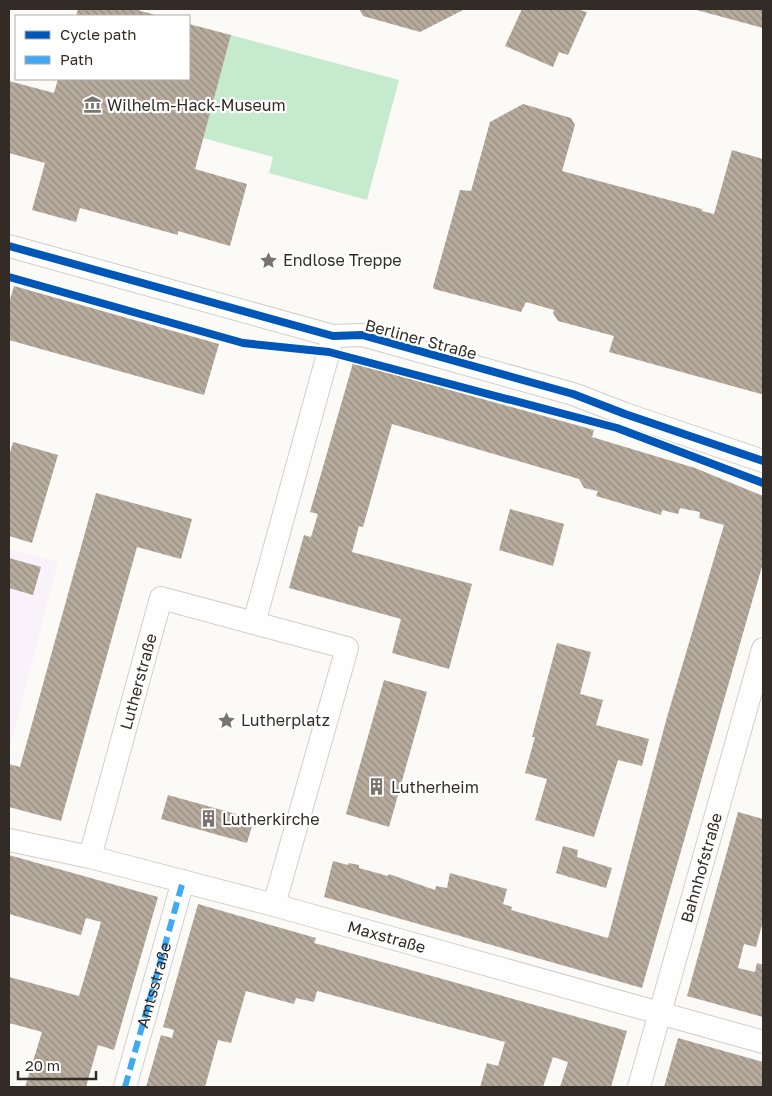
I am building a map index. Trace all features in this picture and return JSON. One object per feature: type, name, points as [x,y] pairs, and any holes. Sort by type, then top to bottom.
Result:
[{"type":"street","name":"Berliner Straße","points":[[9,246],[333,336],[362,335],[573,394],[763,461]]},
{"type":"street","points":[[254,623],[333,336]]},
{"type":"street","name":"Lutherstraße","points":[[90,857],[161,598],[347,648],[274,905]]},
{"type":"street","name":"Bahnhofstraße","points":[[639,1087],[763,649]]},
{"type":"street","name":"Maxstraße","points":[[9,840],[90,857],[274,905],[763,1042]]},
{"type":"street","name":"Amtsstraße","points":[[125,1087],[183,881]]},
{"type":"shaded area","points":[[9,549],[58,562],[9,752]]},
{"type":"green space","points":[[231,35],[399,80],[367,200],[269,173],[273,157],[203,138]]},
{"type":"building","points":[[78,9],[134,9],[155,15],[76,15]]},
{"type":"building","points":[[359,9],[465,9],[420,32],[363,16]]},
{"type":"building","points":[[522,9],[576,9],[587,12],[568,55],[559,52],[553,67],[505,46]]},
{"type":"building","points":[[693,9],[763,9],[763,28]]},
{"type":"building","points":[[190,24],[231,35],[195,169],[247,184],[230,246],[178,231],[178,235],[80,208],[76,222],[32,210],[45,163],[9,153],[9,81],[54,93],[58,80],[190,80]]},
{"type":"building","points":[[523,104],[571,118],[575,125],[562,171],[702,209],[702,211],[714,214],[732,150],[763,159],[763,393],[609,352],[614,336],[558,321],[553,313],[554,310],[526,302],[521,312],[434,289],[460,190],[471,191],[490,122]]},
{"type":"building","points":[[14,286],[219,344],[204,395],[9,340],[9,303]]},
{"type":"building","points":[[353,363],[594,430],[592,437],[695,468],[763,496],[763,563],[642,988],[324,897],[333,861],[348,865],[349,863],[359,865],[359,868],[388,876],[389,874],[435,890],[436,886],[447,888],[450,873],[507,889],[503,904],[512,907],[511,910],[608,938],[667,717],[724,525],[699,518],[700,512],[680,508],[678,514],[662,510],[661,515],[596,496],[598,491],[584,488],[579,479],[392,424],[363,527],[359,526],[352,552],[472,584],[449,669],[392,653],[401,619],[289,588],[304,535],[311,537],[318,514],[310,512]]},
{"type":"building","points":[[13,442],[58,455],[32,543],[9,536],[9,456]]},
{"type":"building","points":[[96,493],[192,519],[181,559],[137,547],[61,821],[9,807],[9,764],[20,767]]},
{"type":"building","points":[[510,509],[564,524],[553,566],[499,550]]},
{"type":"building","points":[[9,558],[41,567],[33,595],[9,588]]},
{"type":"building","points":[[557,643],[591,652],[580,694],[603,700],[596,725],[649,739],[642,766],[618,760],[594,837],[535,820],[547,779],[525,773],[535,737],[532,737]]},
{"type":"building","points":[[384,680],[427,692],[389,827],[346,814]]},
{"type":"building","name":"Lutherkirche","points":[[168,795],[254,819],[247,843],[161,819]]},
{"type":"building","points":[[738,812],[763,819],[763,921],[756,947],[744,944],[738,968],[755,972],[757,963],[763,965],[763,1017],[687,996]]},
{"type":"building","points":[[563,846],[578,850],[577,857],[612,868],[606,888],[556,873]]},
{"type":"building","points":[[9,855],[158,897],[114,1050],[98,1045],[86,1087],[25,1087],[42,1032],[9,1023],[9,977],[79,996],[101,922],[86,918],[81,935],[9,914]]},
{"type":"building","points":[[198,904],[316,938],[314,943],[627,1031],[611,1087],[560,1087],[568,1062],[553,1057],[543,1087],[480,1087],[487,1063],[498,1066],[505,1042],[317,991],[314,1002],[296,998],[294,1004],[246,991],[231,1043],[218,1040],[205,1087],[146,1087],[161,1035],[172,1038],[174,1030],[163,1027]]},
{"type":"building","points":[[678,1038],[763,1062],[763,1087],[664,1087]]},
{"type":"marked path","points":[[125,1087],[183,881]]},
{"type":"cycle path","points":[[9,246],[333,336],[362,335],[573,394],[625,414],[763,461]]},
{"type":"cycle path","points":[[9,277],[243,343],[329,352],[617,428],[763,483]]},
{"type":"place","name":"Wilhelm-Hack-Museum","points":[[93,105]]},
{"type":"place","name":"Endlose Treppe","points":[[269,260]]},
{"type":"place","name":"Lutherplatz","points":[[227,720]]},
{"type":"place","name":"Lutherheim","points":[[377,787]]},
{"type":"place","name":"Lutherkirche","points":[[208,819]]}]
